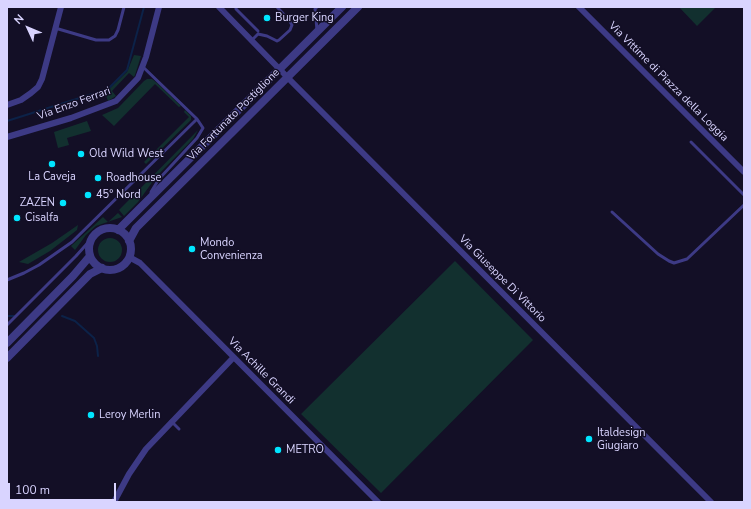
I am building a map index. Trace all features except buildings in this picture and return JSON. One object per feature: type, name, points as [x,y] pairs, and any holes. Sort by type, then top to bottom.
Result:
[{"type":"street","points":[[7,105],[21,100],[38,87],[42,79],[61,7]]},
{"type":"street","name":"Via Enzo Ferrari","points":[[7,137],[71,118],[116,101],[138,78],[160,7]]},
{"type":"street","name":"Via Fortunato Postiglione","points":[[118,230],[342,7]]},
{"type":"street","name":"Via Fortunato Postiglione","points":[[129,241],[136,228],[358,7]]},
{"type":"street","name":"Via Vittime di Piazza della Loggia","points":[[579,7],[744,172]]},
{"type":"street","name":"Via Giuseppe Di Vittorio","points":[[223,8],[287,77],[711,502]]},
{"type":"street","points":[[113,228],[118,230],[126,236],[129,241],[129,257],[122,266],[115,269],[102,268],[93,261],[90,256],[89,246],[93,237],[96,233],[104,229],[113,228]]},
{"type":"street","points":[[7,343],[73,276],[90,256]]},
{"type":"street","name":"Via Achille Grandi","points":[[129,257],[140,263],[378,502]]},
{"type":"street","points":[[7,358],[90,274],[102,268]]},
{"type":"street","points":[[114,502],[136,463],[146,449],[234,358]]},
{"type":"lane","points":[[55,28],[96,40],[109,40],[115,36],[118,30],[124,7]]},
{"type":"lane","points":[[236,7],[236,10],[258,33],[277,41],[290,30],[292,25],[277,7]]},
{"type":"lane","points":[[317,7],[315,9],[317,32]]},
{"type":"lane","points":[[252,40],[258,33]]},
{"type":"lane","points":[[142,66],[197,119],[203,128],[159,179],[142,206]]},
{"type":"lane","points":[[7,280],[39,265],[72,242],[197,119]]},
{"type":"lane","points":[[691,142],[744,195]]},
{"type":"lane","points":[[612,212],[658,254],[674,263],[687,259],[744,205]]},
{"type":"lane","points":[[7,325],[93,237]]},
{"type":"lane","points":[[172,421],[179,429]]},
{"type":"green space","points":[[679,7],[716,7],[697,26]]},
{"type":"green space","points":[[134,55],[141,56],[134,77],[129,73],[112,91],[116,96],[108,101],[105,93],[127,72]]},
{"type":"green space","points":[[147,79],[152,79],[181,106],[179,107],[155,84],[114,126],[102,115],[118,108]]},
{"type":"green space","points":[[185,110],[191,116],[191,120],[146,164],[144,162],[189,117],[184,112]]},
{"type":"green space","points":[[87,121],[91,131],[67,138],[69,145],[58,148],[54,132]]},
{"type":"green space","points":[[198,130],[193,139],[156,177],[138,202],[124,216],[119,210]]},
{"type":"green space","points":[[118,213],[122,217],[108,222]]},
{"type":"green space","points":[[103,217],[108,222],[96,226],[86,235],[75,250],[71,246]]},
{"type":"green space","points":[[78,225],[77,230],[50,251],[28,264],[19,262],[52,243]]},
{"type":"green space","points":[[110,238],[115,239],[121,245],[121,255],[115,261],[110,262],[105,261],[99,255],[98,250],[99,245],[105,239]]},
{"type":"green space","points":[[455,261],[533,340],[381,493],[301,414]]},
{"type":"waterway","points":[[7,121],[108,89],[127,70],[144,7]]},
{"type":"waterway","points":[[7,316],[14,316]]},
{"type":"waterway","points":[[62,316],[75,321],[94,338],[98,356]]},
{"type":"place","name":"Burger King","points":[[267,18]]},
{"type":"place","name":"Old Wild West","points":[[81,154]]},
{"type":"place","name":"La Caveja","points":[[52,164]]},
{"type":"place","name":"Roadhouse","points":[[98,178]]},
{"type":"place","name":"45° Nord","points":[[88,195]]},
{"type":"place","name":"ZAZEN","points":[[63,203]]},
{"type":"place","name":"Cisalfa","points":[[17,218]]},
{"type":"place","name":"Mondo Convenienza","points":[[192,249]]},
{"type":"place","name":"Leroy Merlin","points":[[91,415]]},
{"type":"place","name":"Italdesign Giugiaro","points":[[589,439]]},
{"type":"place","name":"METRO","points":[[278,450]]}]
